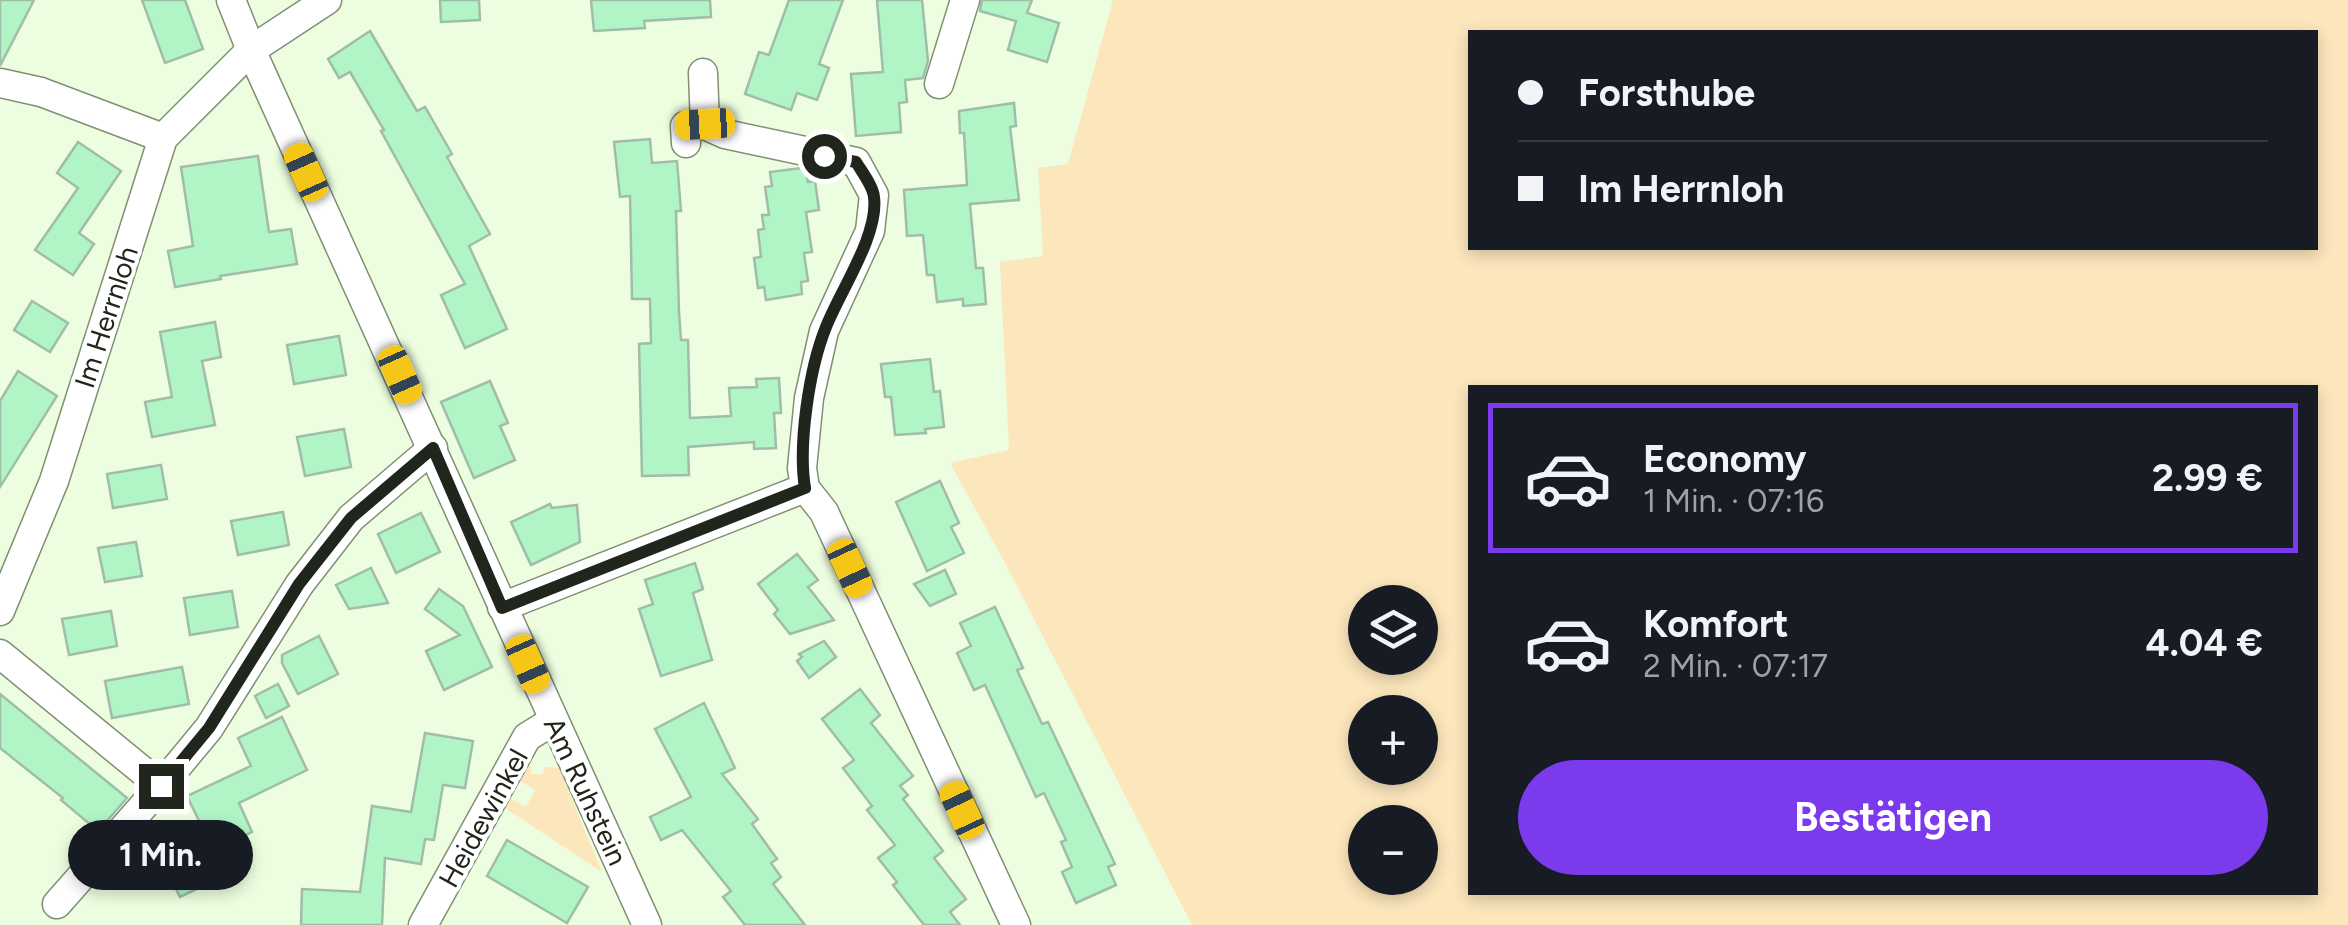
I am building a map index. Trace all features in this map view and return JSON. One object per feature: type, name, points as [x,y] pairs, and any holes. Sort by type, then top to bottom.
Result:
[{"type":"street","name":"Am Ruhstein","points":[[232,0],[251,50],[644,923]]},
{"type":"street","name":"Im Herrnloh","points":[[0,612],[54,480],[163,138],[251,50],[326,0]]},
{"type":"street","points":[[939,84],[966,0]]},
{"type":"street","points":[[703,73],[696,134],[724,134],[856,162],[874,195],[870,231],[824,331],[809,398],[802,468],[805,488],[824,512],[1016,925]]},
{"type":"street","points":[[0,83],[40,92],[163,138]]},
{"type":"street","points":[[57,904],[209,728],[299,584],[351,518],[433,448]]},
{"type":"street","points":[[502,608],[805,488]]},
{"type":"street","points":[[0,654],[161,786]]},
{"type":"street","name":"Heidewinkel","points":[[423,925],[527,737],[553,722]]},
{"type":"shaded area","points":[[1113,0],[2348,0],[2348,925],[1192,925],[950,463],[1009,450],[1000,262],[1043,256],[1038,168],[1068,164]]},
{"type":"shaded area","points":[[525,766],[531,766],[531,774],[543,774],[544,767],[559,768],[602,872],[502,806],[507,797],[526,807],[535,790],[517,779]]},
{"type":"building","points":[[0,0],[34,0],[0,66]]},
{"type":"building","points":[[142,0],[185,0],[203,49],[165,63]]},
{"type":"building","points":[[440,0],[479,0],[480,20],[441,22]]},
{"type":"building","points":[[591,0],[710,0],[711,17],[644,21],[645,28],[594,31]]},
{"type":"building","points":[[789,0],[843,0],[819,64],[829,68],[817,100],[797,93],[791,110],[745,94],[759,52],[769,55]]},
{"type":"building","points":[[877,0],[922,0],[928,61],[923,78],[905,80],[907,102],[899,103],[901,132],[856,136],[851,74],[883,72]]},
{"type":"building","points":[[982,0],[1032,0],[1027,13],[1059,23],[1047,62],[1008,50],[1016,21],[980,11]]},
{"type":"building","points":[[370,31],[417,111],[425,107],[452,154],[447,157],[490,234],[469,246],[507,329],[465,348],[441,295],[465,284],[350,72],[339,78],[328,59]]},
{"type":"building","points":[[1014,103],[1016,126],[1010,127],[1019,200],[970,204],[976,268],[983,268],[986,304],[963,306],[963,299],[937,302],[934,275],[927,275],[923,235],[907,236],[904,190],[967,185],[959,111]]},
{"type":"building","points":[[650,139],[652,163],[677,161],[681,211],[676,211],[679,312],[681,340],[688,340],[690,418],[731,416],[729,388],[757,387],[756,379],[779,378],[781,413],[774,413],[776,448],[754,449],[754,442],[688,447],[689,475],[642,476],[639,344],[651,343],[650,299],[632,299],[630,196],[620,197],[614,142]]},
{"type":"building","points":[[78,142],[121,171],[79,233],[94,244],[73,275],[35,250],[78,188],[57,173]]},
{"type":"building","points":[[258,156],[269,232],[291,229],[297,264],[175,287],[168,251],[193,246],[181,167]]},
{"type":"building","points":[[806,169],[808,182],[815,181],[819,210],[806,212],[812,252],[804,253],[808,281],[801,282],[802,294],[766,300],[764,287],[758,288],[754,258],[761,257],[758,230],[764,229],[762,215],[769,215],[765,187],[772,186],[770,172]]},
{"type":"building","points":[[32,301],[68,323],[50,352],[14,330]]},
{"type":"building","points":[[215,322],[221,357],[202,361],[215,425],[152,437],[145,402],[172,397],[160,332]]},
{"type":"building","points":[[339,336],[346,375],[294,384],[287,345]]},
{"type":"building","points":[[930,359],[934,392],[940,391],[944,427],[925,429],[926,433],[895,435],[891,397],[885,397],[881,364]]},
{"type":"building","points":[[18,371],[57,396],[0,487],[0,401]]},
{"type":"building","points":[[490,381],[508,423],[500,426],[515,460],[474,478],[441,402]]},
{"type":"building","points":[[344,429],[351,467],[305,476],[297,437]]},
{"type":"building","points":[[161,465],[167,499],[113,508],[107,474]]},
{"type":"building","points":[[940,481],[959,523],[951,527],[964,553],[927,571],[896,502]]},
{"type":"building","points":[[550,504],[552,508],[577,505],[580,542],[531,565],[511,522]]},
{"type":"building","points":[[283,512],[289,545],[238,555],[231,521]]},
{"type":"building","points":[[421,513],[440,552],[396,573],[378,534]]},
{"type":"building","points":[[136,542],[142,576],[105,582],[98,548]]},
{"type":"building","points":[[797,554],[818,580],[808,587],[834,620],[790,634],[758,584]]},
{"type":"building","points":[[695,563],[703,589],[693,593],[712,660],[661,676],[639,609],[653,604],[645,580]]},
{"type":"building","points":[[371,568],[388,603],[349,609],[336,585]]},
{"type":"building","points":[[945,570],[956,594],[930,606],[914,584]]},
{"type":"building","points":[[439,589],[463,606],[492,667],[444,690],[426,651],[460,635],[425,609]]},
{"type":"building","points":[[232,591],[238,627],[190,635],[184,598]]},
{"type":"building","points":[[995,607],[1023,668],[1017,670],[1042,724],[1048,722],[1115,864],[1108,867],[1116,885],[1076,903],[1062,872],[1072,867],[1061,842],[1066,840],[1044,793],[1036,797],[985,685],[974,690],[957,653],[971,646],[960,623]]},
{"type":"building","points":[[111,611],[117,646],[69,655],[62,619]]},
{"type":"building","points":[[319,636],[338,674],[298,694],[282,663],[282,655]]},
{"type":"building","points":[[824,641],[836,657],[809,678],[797,661],[802,657],[799,654]]},
{"type":"building","points":[[182,667],[189,704],[112,718],[105,681]]},
{"type":"building","points":[[278,684],[289,706],[266,718],[255,696]]},
{"type":"building","points":[[860,689],[880,715],[871,723],[913,776],[900,786],[908,795],[903,799],[943,851],[934,858],[966,899],[950,912],[960,925],[924,925],[878,858],[895,845],[867,810],[872,806],[843,768],[854,760],[822,719]]},
{"type":"building","points":[[0,694],[127,798],[98,831],[0,748]]},
{"type":"building","points":[[704,703],[735,768],[722,774],[758,819],[752,824],[777,859],[771,863],[781,877],[773,884],[805,925],[745,925],[723,897],[731,891],[682,830],[661,840],[650,817],[691,797],[655,729]]},
{"type":"building","points":[[282,717],[307,770],[239,803],[252,832],[233,841],[225,824],[205,833],[187,796],[251,766],[238,738]]},
{"type":"building","points":[[425,733],[473,741],[465,788],[443,785],[434,840],[425,839],[421,864],[385,858],[382,925],[301,925],[302,889],[360,892],[372,806],[411,812]]},
{"type":"building","points":[[173,828],[201,887],[180,897],[170,877],[150,887],[131,848]]},
{"type":"building","points":[[507,840],[588,887],[567,923],[487,876]]},
{"type":"route","points":[[161,786],[209,728],[299,584],[351,518],[433,448],[502,608],[805,488],[802,468],[809,398],[824,331],[870,231],[874,195],[856,162],[824,156]]}]
